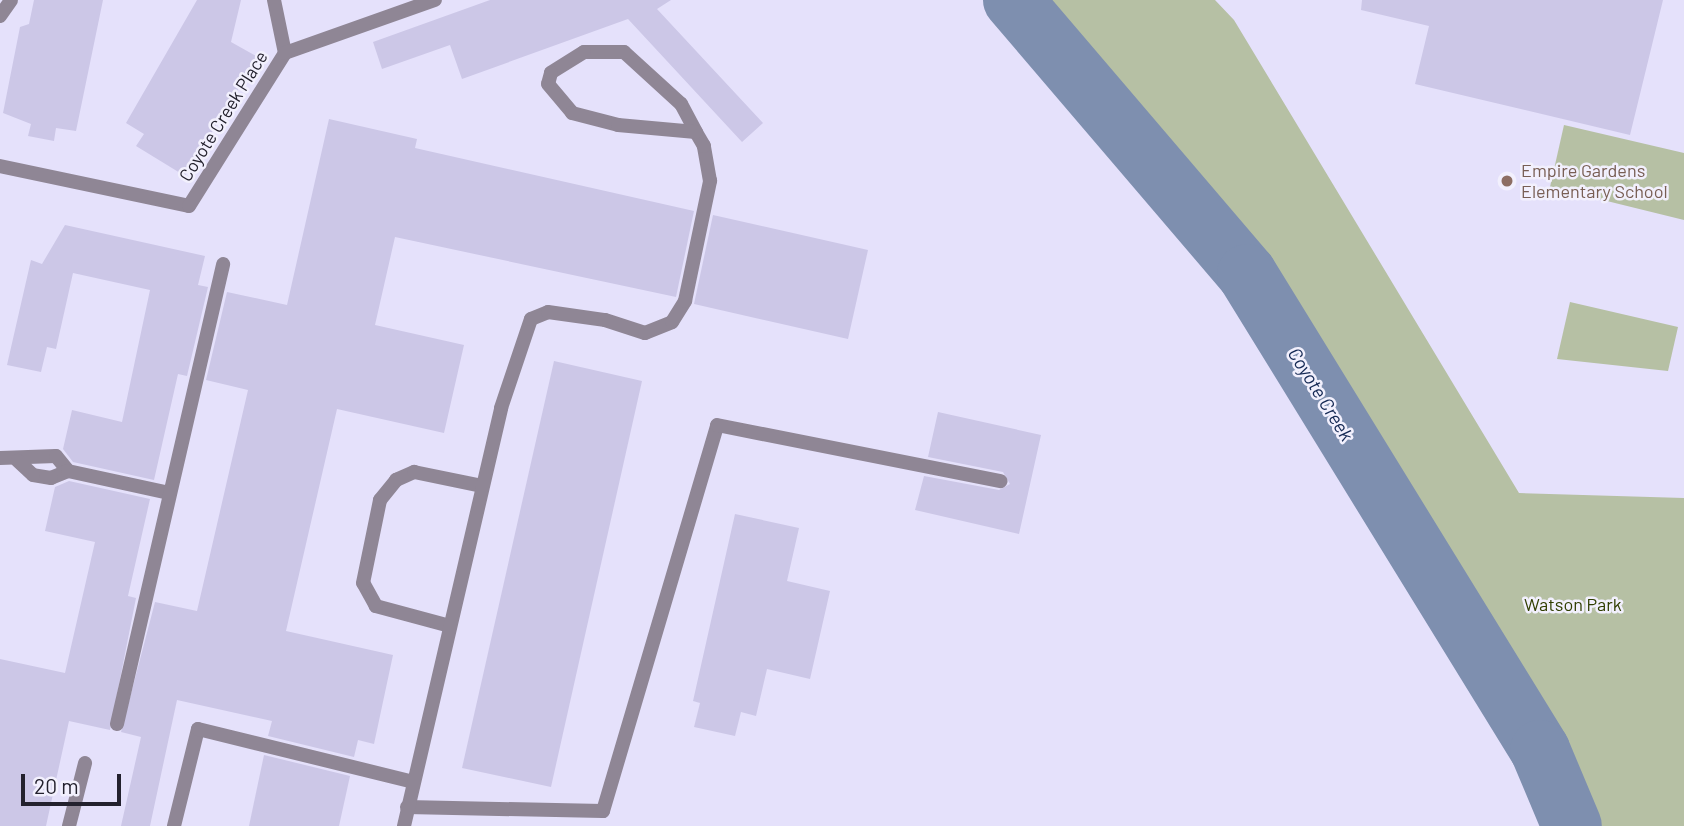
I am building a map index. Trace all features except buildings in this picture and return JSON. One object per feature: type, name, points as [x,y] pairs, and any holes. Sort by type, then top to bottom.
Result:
[{"type":"street","points":[[0,16],[11,0]]},
{"type":"street","points":[[274,0],[285,53]]},
{"type":"street","name":"Coyote Creek Place","points":[[0,166],[189,206],[285,53],[435,0]]},
{"type":"street","points":[[404,826],[482,486],[531,319],[548,312],[605,320],[645,333],[672,322],[685,301],[710,181],[696,132],[661,81],[624,52],[584,52],[551,72],[548,84],[572,113],[618,125],[696,132]]},
{"type":"street","points":[[117,724],[223,264]]},
{"type":"street","points":[[407,807],[603,811],[717,425],[1001,481]]},
{"type":"street","points":[[0,458],[18,461],[56,456],[68,471]]},
{"type":"street","points":[[18,461],[33,475],[51,478],[68,471],[169,493]]},
{"type":"street","points":[[450,626],[376,606],[363,583],[380,500],[396,481],[414,472],[482,486]]},
{"type":"street","points":[[174,826],[198,729],[413,782]]},
{"type":"street","points":[[69,826],[85,763]]},
{"type":"green space","name":"Watson Park","points":[[1011,0],[1215,0],[1234,20],[1519,493],[1684,498],[1684,826],[1558,826],[1460,627],[1308,394],[1165,184]]},
{"type":"green space","points":[[1564,125],[1684,153],[1684,220],[1550,187]]},
{"type":"green space","points":[[1570,302],[1678,327],[1668,371],[1557,359]]},
{"type":"waterway","name":"Coyote Creek","points":[[1013,0],[1247,274],[1540,750],[1572,826]]},
{"type":"place","name":"Empire Gardens Elementary School","points":[[1507,181]]}]
